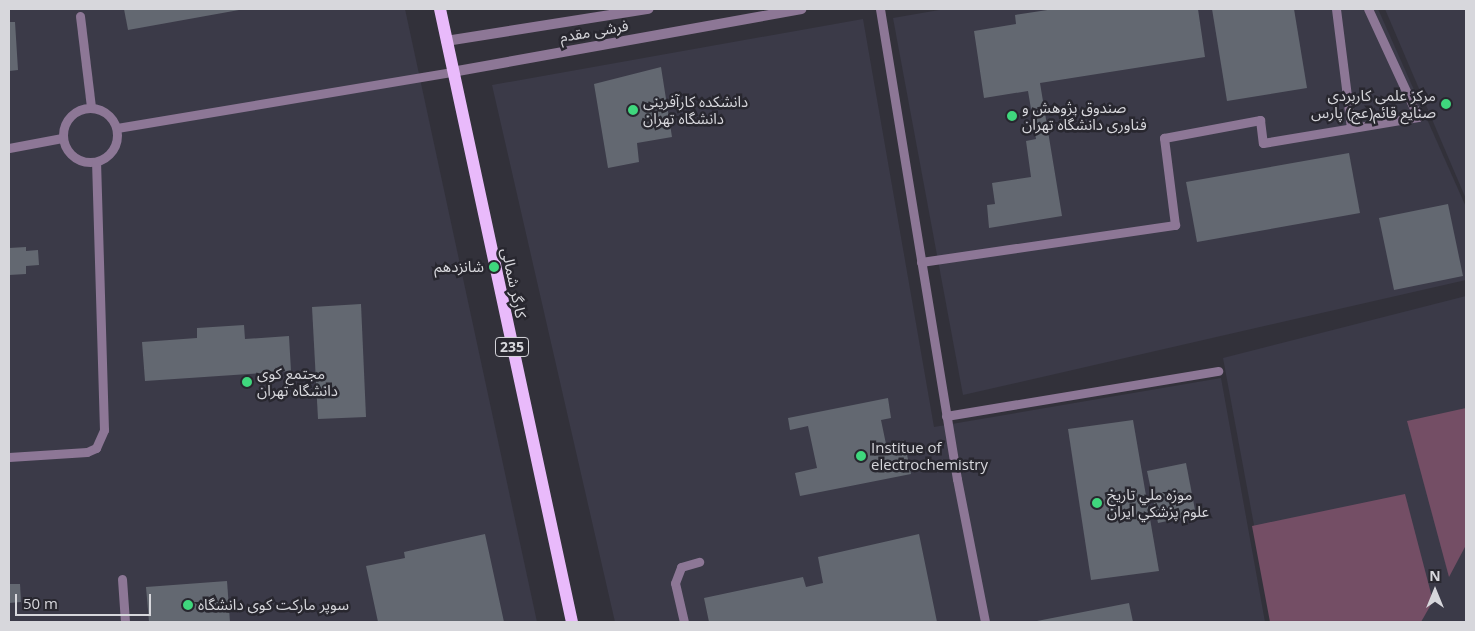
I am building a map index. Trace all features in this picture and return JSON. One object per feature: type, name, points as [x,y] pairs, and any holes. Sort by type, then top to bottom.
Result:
[{"type":"main road","name":"کارگر شمالی","points":[[440,9],[452,72],[572,622]]},
{"type":"street","name":"فرشی مقدم","points":[[446,41],[648,9]]},
{"type":"street","name":"فرشی مقدم","points":[[452,72],[801,9]]},
{"type":"lane","points":[[880,9],[946,416],[985,622]]},
{"type":"lane","points":[[1336,9],[1351,127]]},
{"type":"lane","points":[[921,262],[1175,225],[1164,138],[1260,120],[1263,142],[1418,117],[1368,9]]},
{"type":"lane","points":[[80,16],[91,107]]},
{"type":"lane","points":[[117,128],[452,72]]},
{"type":"lane","points":[[91,107],[108,114],[117,128],[116,146],[96,162]]},
{"type":"lane","points":[[91,107],[67,120],[62,138],[70,154],[96,162]]},
{"type":"lane","points":[[9,148],[62,138]]},
{"type":"lane","points":[[9,457],[87,452],[96,448],[104,430],[96,162]]},
{"type":"lane","points":[[946,416],[1218,372]]},
{"type":"lane","points":[[684,622],[675,583],[682,567],[699,562]]},
{"type":"lane","points":[[122,579],[125,622]]},
{"type":"shaded area","name":"مجتمع کوی دانشگاه تهران","points":[[9,9],[405,9],[537,622],[9,622]]},
{"type":"shaded area","points":[[945,9],[1378,9],[1466,207],[1466,280],[963,395],[893,18]]},
{"type":"shaded area","name":"مرکز علمی کاربردی صنایع قائم(عج) پارس","points":[[1385,9],[1466,9],[1466,199]]},
{"type":"shaded area","points":[[863,19],[934,427],[1221,378],[1265,622],[615,622],[492,85]]},
{"type":"shaded area","points":[[1466,296],[1466,622],[1272,622],[1223,358]]},
{"type":"shaded area","points":[[1466,408],[1466,545],[1449,577],[1407,421]]},
{"type":"shaded area","points":[[1405,494],[1433,601],[1421,622],[1270,622],[1252,526]]},
{"type":"building","points":[[124,9],[239,9],[239,10],[128,30]]},
{"type":"building","points":[[1054,9],[1198,9],[1205,57],[1040,83],[1062,216],[989,228],[987,205],[995,204],[992,183],[1031,177],[1026,141],[1036,139],[1028,91],[984,98],[974,31],[1016,24],[1015,15]]},
{"type":"building","points":[[1212,9],[1294,9],[1307,88],[1227,101]]},
{"type":"building","points":[[9,22],[15,22],[18,70],[9,71]]},
{"type":"building","name":"دانشکده کارآفرینی دانشگاه تهران","points":[[661,67],[672,137],[637,143],[639,162],[608,168],[594,84]]},
{"type":"building","points":[[1349,153],[1360,213],[1197,242],[1186,182]]},
{"type":"building","points":[[1448,204],[1463,276],[1394,290],[1379,218]]},
{"type":"building","points":[[26,247],[26,251],[38,250],[39,265],[26,266],[26,274],[9,275],[9,248]]},
{"type":"building","points":[[361,304],[366,417],[318,419],[312,307]]},
{"type":"building","points":[[244,325],[245,339],[289,336],[291,371],[145,381],[142,342],[197,338],[197,328]]},
{"type":"building","name":"Institue of electrochemistry","points":[[888,398],[891,418],[881,420],[886,444],[904,440],[911,474],[800,496],[795,473],[817,468],[808,426],[790,430],[788,418]]},
{"type":"building","points":[[1133,420],[1159,571],[1091,580],[1068,429]]},
{"type":"building","points":[[1186,463],[1196,515],[1158,523],[1147,471]]},
{"type":"building","points":[[485,534],[504,622],[378,622],[366,566],[405,558],[404,552]]},
{"type":"building","points":[[919,534],[937,622],[709,622],[704,598],[803,577],[806,587],[823,583],[818,557]]},
{"type":"building","name":"سوپر مارکت کوی دانشگاه","points":[[227,581],[230,622],[149,622],[146,587]]},
{"type":"building","points":[[9,584],[20,584],[21,602],[9,603]]},
{"type":"building","points":[[1129,603],[1133,622],[1037,622],[1037,621]]},
{"type":"place","name":"مرکز علمی کاربردی صنایع قائم(عج) پارس","points":[[1446,104]]},
{"type":"place","name":"دانشکده کارآفرینی دانشگاه تهران","points":[[633,110]]},
{"type":"place","name":"صندوق پژوهش و فناوری دانشگاه تهران","points":[[1012,116]]},
{"type":"place","name":"شانزدهم","points":[[494,267]]},
{"type":"place","name":"مجتمع کوی دانشگاه تهران","points":[[247,382]]},
{"type":"place","name":"Institue of electrochemistry","points":[[861,456]]},
{"type":"place","name":"موزه ملي تاريخ علوم پزشكي ايران","points":[[1097,503]]},
{"type":"place","name":"سوپر مارکت کوی دانشگاه","points":[[188,605]]}]
